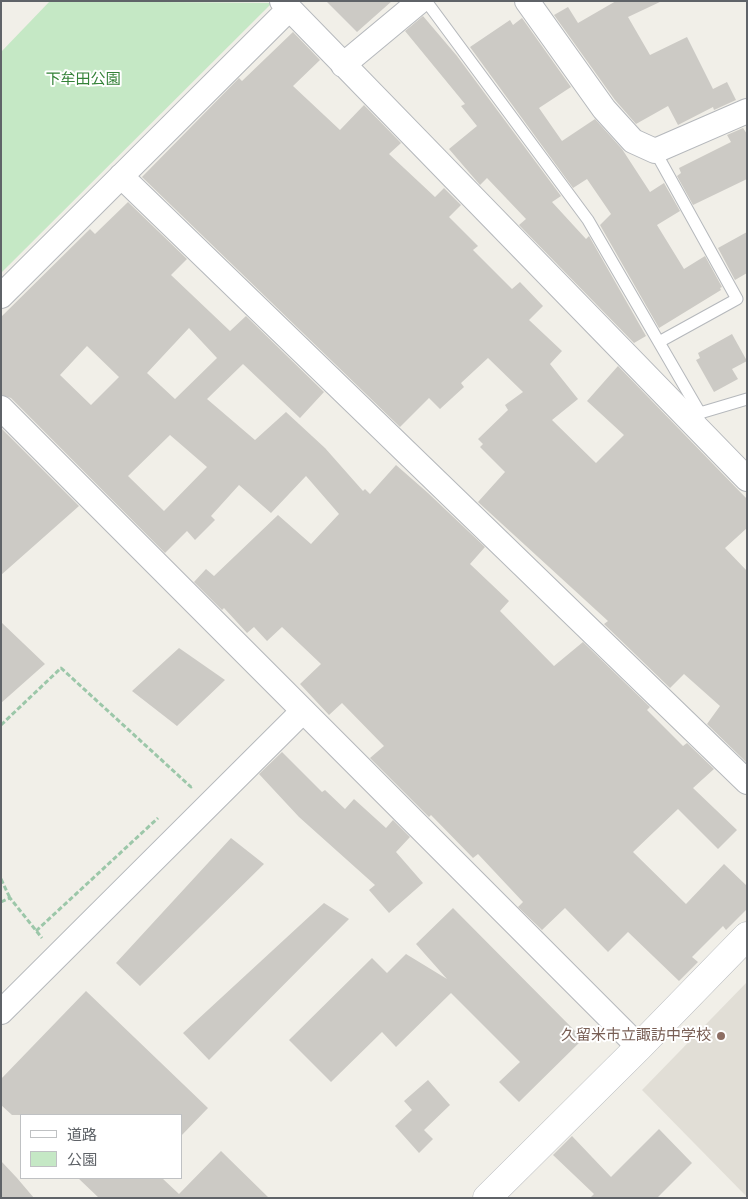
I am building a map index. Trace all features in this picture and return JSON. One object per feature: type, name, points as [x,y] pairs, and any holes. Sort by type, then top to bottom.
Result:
[{"type":"street","points":[[343,65],[420,1]]},
{"type":"street","points":[[528,1],[604,109],[633,141],[655,151],[747,111]]},
{"type":"street","points":[[1,296],[121,176],[285,5],[698,421],[747,479]]},
{"type":"street","points":[[121,176],[747,782]]},
{"type":"street","points":[[1,408],[639,1047]]},
{"type":"street","points":[[1,1012],[303,711]]},
{"type":"street","points":[[487,1198],[639,1047],[747,936]]},
{"type":"lane","points":[[426,1],[588,220],[659,342],[698,421],[747,399]]},
{"type":"lane","points":[[655,151],[737,299],[659,342]]},
{"type":"path","points":[[1,725],[61,668],[192,787]]},
{"type":"path","points":[[184,794],[199,782]]},
{"type":"path","points":[[36,931],[163,813]]},
{"type":"path","points":[[1,879],[10,898],[57,956]]},
{"type":"path","points":[[1,902],[10,898]]},
{"type":"shaded area","name":"久留米市立諏訪中学校","points":[[747,982],[747,1197],[642,1090]]},
{"type":"green space","name":"下牟田公園","points":[[50,1],[272,3],[1,273],[1,52]]},
{"type":"building","points":[[326,1],[392,1],[357,32]]},
{"type":"building","points":[[616,1],[662,1],[628,17],[650,55],[687,37],[713,89],[727,82],[736,100],[714,110],[713,107],[678,125],[668,106],[636,124],[615,100],[554,15],[568,7],[578,23]]},
{"type":"building","points":[[423,16],[457,56],[561,196],[552,202],[586,239],[589,236],[646,336],[634,343],[519,225],[526,219],[487,178],[480,185],[449,149],[477,126],[461,106],[465,104],[405,31]]},
{"type":"building","points":[[522,18],[571,87],[539,108],[562,141],[595,119],[622,149],[650,192],[664,183],[680,211],[657,225],[684,269],[705,256],[722,287],[720,288],[721,290],[659,328],[600,225],[611,214],[587,179],[573,188],[470,47],[510,20],[513,25]]},
{"type":"building","points":[[293,32],[320,60],[293,86],[340,130],[364,105],[401,143],[389,154],[435,197],[444,188],[461,205],[449,217],[478,246],[473,250],[512,289],[520,282],[543,306],[529,320],[562,351],[550,364],[578,399],[552,420],[596,463],[624,435],[587,401],[618,366],[747,499],[747,528],[725,548],[747,571],[747,763],[707,724],[720,706],[684,674],[670,688],[604,624],[608,621],[478,502],[505,472],[480,447],[483,444],[478,439],[508,410],[505,405],[523,392],[488,358],[461,383],[464,387],[440,409],[429,398],[400,427],[142,177],[239,78],[242,81]]},
{"type":"building","points":[[743,128],[747,134],[747,179],[693,205],[677,176],[681,173],[679,168],[731,142],[727,135]]},
{"type":"building","points":[[128,202],[187,259],[171,275],[230,331],[246,316],[324,392],[300,418],[243,364],[207,399],[255,440],[286,412],[325,448],[363,491],[365,489],[370,494],[396,465],[485,547],[470,564],[509,601],[500,611],[554,666],[583,642],[650,707],[647,710],[683,746],[687,743],[714,769],[693,788],[737,830],[718,849],[678,809],[633,852],[686,904],[724,864],[747,886],[747,909],[726,930],[723,926],[692,957],[698,962],[679,981],[628,932],[608,952],[565,908],[542,930],[518,907],[523,902],[478,854],[473,858],[431,815],[429,817],[370,758],[384,746],[342,703],[329,715],[300,684],[321,664],[282,627],[267,641],[254,627],[247,633],[224,608],[222,610],[194,582],[206,569],[214,576],[278,515],[311,544],[339,514],[306,476],[271,513],[239,485],[211,516],[215,520],[195,540],[187,531],[165,553],[11,398],[1,395],[1,317],[90,229],[95,234]],"holes":[[[189,328],[217,358],[175,399],[147,373]],[[87,346],[119,377],[91,405],[60,375]],[[170,435],[207,467],[164,511],[128,476]]]},
{"type":"building","points":[[747,232],[747,273],[735,280],[718,248]]},
{"type":"building","points":[[732,334],[747,361],[732,369],[738,379],[714,392],[696,360],[700,358],[698,353]]},
{"type":"building","points":[[1,428],[79,506],[1,575]]},
{"type":"building","points":[[1,622],[45,664],[1,703]]},
{"type":"building","points":[[179,648],[225,680],[177,726],[132,691]]},
{"type":"building","points":[[282,752],[322,792],[325,790],[345,809],[354,799],[386,828],[393,820],[410,837],[396,852],[423,883],[389,913],[369,890],[375,885],[299,817],[259,774]]},
{"type":"building","points":[[231,838],[264,864],[140,986],[116,963]]},
{"type":"building","points":[[324,903],[349,919],[209,1060],[183,1033]]},
{"type":"building","points":[[453,908],[583,1039],[519,1102],[499,1082],[520,1062],[451,993],[396,1047],[382,1032],[331,1082],[289,1040],[372,958],[387,973],[406,954],[447,979],[416,944]]},
{"type":"building","points":[[86,991],[208,1108],[182,1135],[182,1114],[12,1115],[1,1105],[1,1079]]},
{"type":"building","points":[[428,1080],[450,1105],[424,1130],[433,1139],[419,1153],[395,1126],[412,1110],[404,1101]]},
{"type":"building","points":[[659,1129],[692,1163],[657,1198],[590,1198],[594,1194],[553,1155],[572,1136],[611,1177]]},
{"type":"building","points":[[221,1151],[269,1198],[99,1198],[79,1179],[163,1179],[179,1194]]},
{"type":"building","points":[[1,1161],[17,1178],[34,1198],[1,1198]]},
{"type":"place","name":"久留米市立諏訪中学校","points":[[721,1036]]}]
